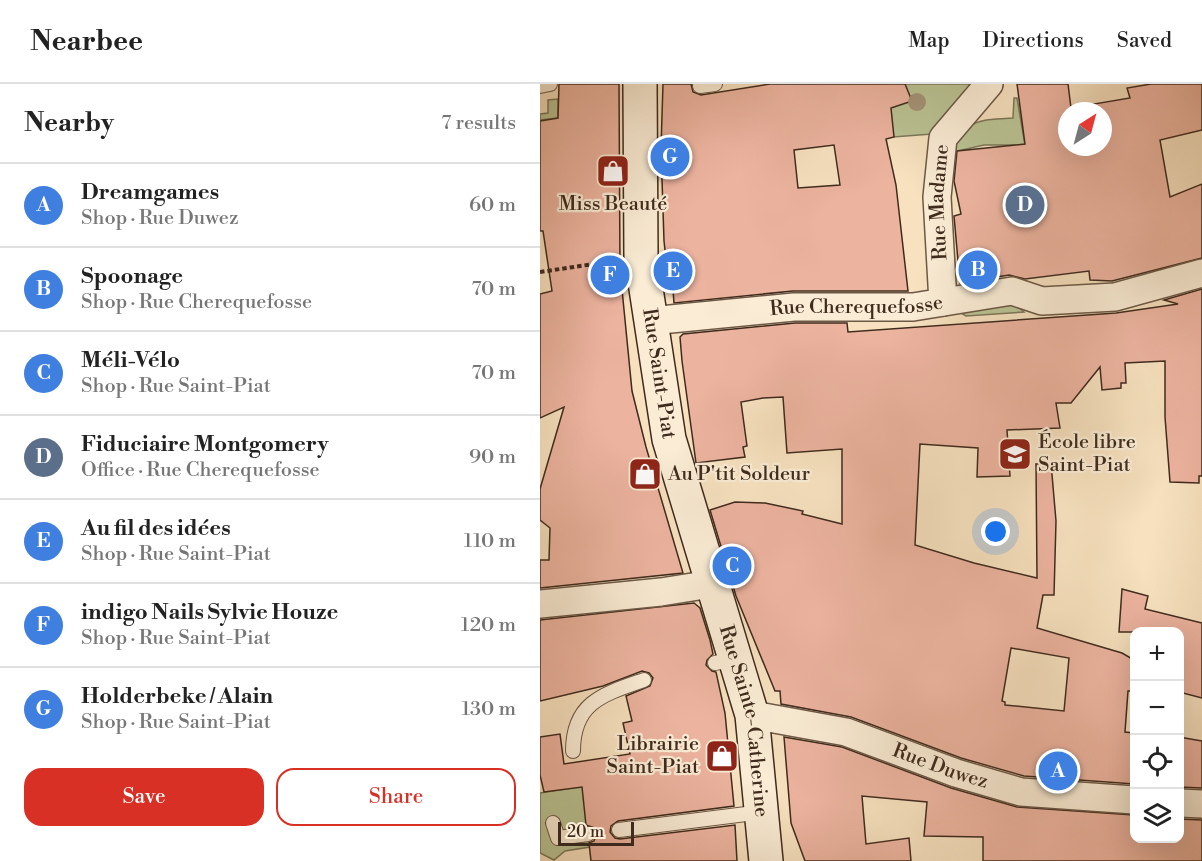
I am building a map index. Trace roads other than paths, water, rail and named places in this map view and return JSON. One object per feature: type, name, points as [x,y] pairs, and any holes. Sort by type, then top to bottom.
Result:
[{"type":"street","name":"Rue Madame","points":[[943,302],[937,197],[943,138],[989,84]]},
{"type":"street","name":"Rue Saint-Piat","points":[[646,89],[641,256],[669,439],[711,584]]},
{"type":"street","name":"Rue Cherequefosse","points":[[650,321],[794,307],[913,307],[1012,291],[1042,301],[1115,297],[1202,273]]},
{"type":"street","points":[[540,604],[661,592],[711,584]]},
{"type":"street","name":"Rue Sainte-Catherine","points":[[711,584],[725,661],[752,715],[766,861]]},
{"type":"street","name":"Rue Duwez","points":[[752,715],[846,732],[956,773],[1021,792],[1130,800]]},
{"type":"street","points":[[1184,802],[1202,804]]},
{"type":"lane","points":[[540,86],[550,84]]},
{"type":"lane","points":[[700,86],[715,84]]},
{"type":"lane","points":[[573,751],[573,731],[589,704],[613,691],[644,680]]},
{"type":"lane","points":[[619,830],[762,812]]},
{"type":"lane","points":[[553,823],[558,838],[588,834]]},
{"type":"place","name":"Holderbeke / Alain","points":[[670,157]]},
{"type":"place","name":"Miss Beauté","points":[[613,171]]},
{"type":"place","name":"Fiduciaire Montgomery","points":[[1025,205]]},
{"type":"place","name":"Spoonage","points":[[978,270]]},
{"type":"place","name":"Au fil des idées","points":[[673,271]]},
{"type":"place","name":"indigo Nails Sylvie Houze","points":[[610,275]]},
{"type":"place","name":"École libre Saint-Piat","points":[[1015,454]]},
{"type":"place","name":"Au P'tit Soldeur","points":[[645,474]]},
{"type":"place","name":"Méli-Vélo","points":[[732,566]]},
{"type":"place","name":"Librairie Saint-Piat","points":[[722,756]]},
{"type":"place","name":"Dreamgames","points":[[1058,771]]}]
